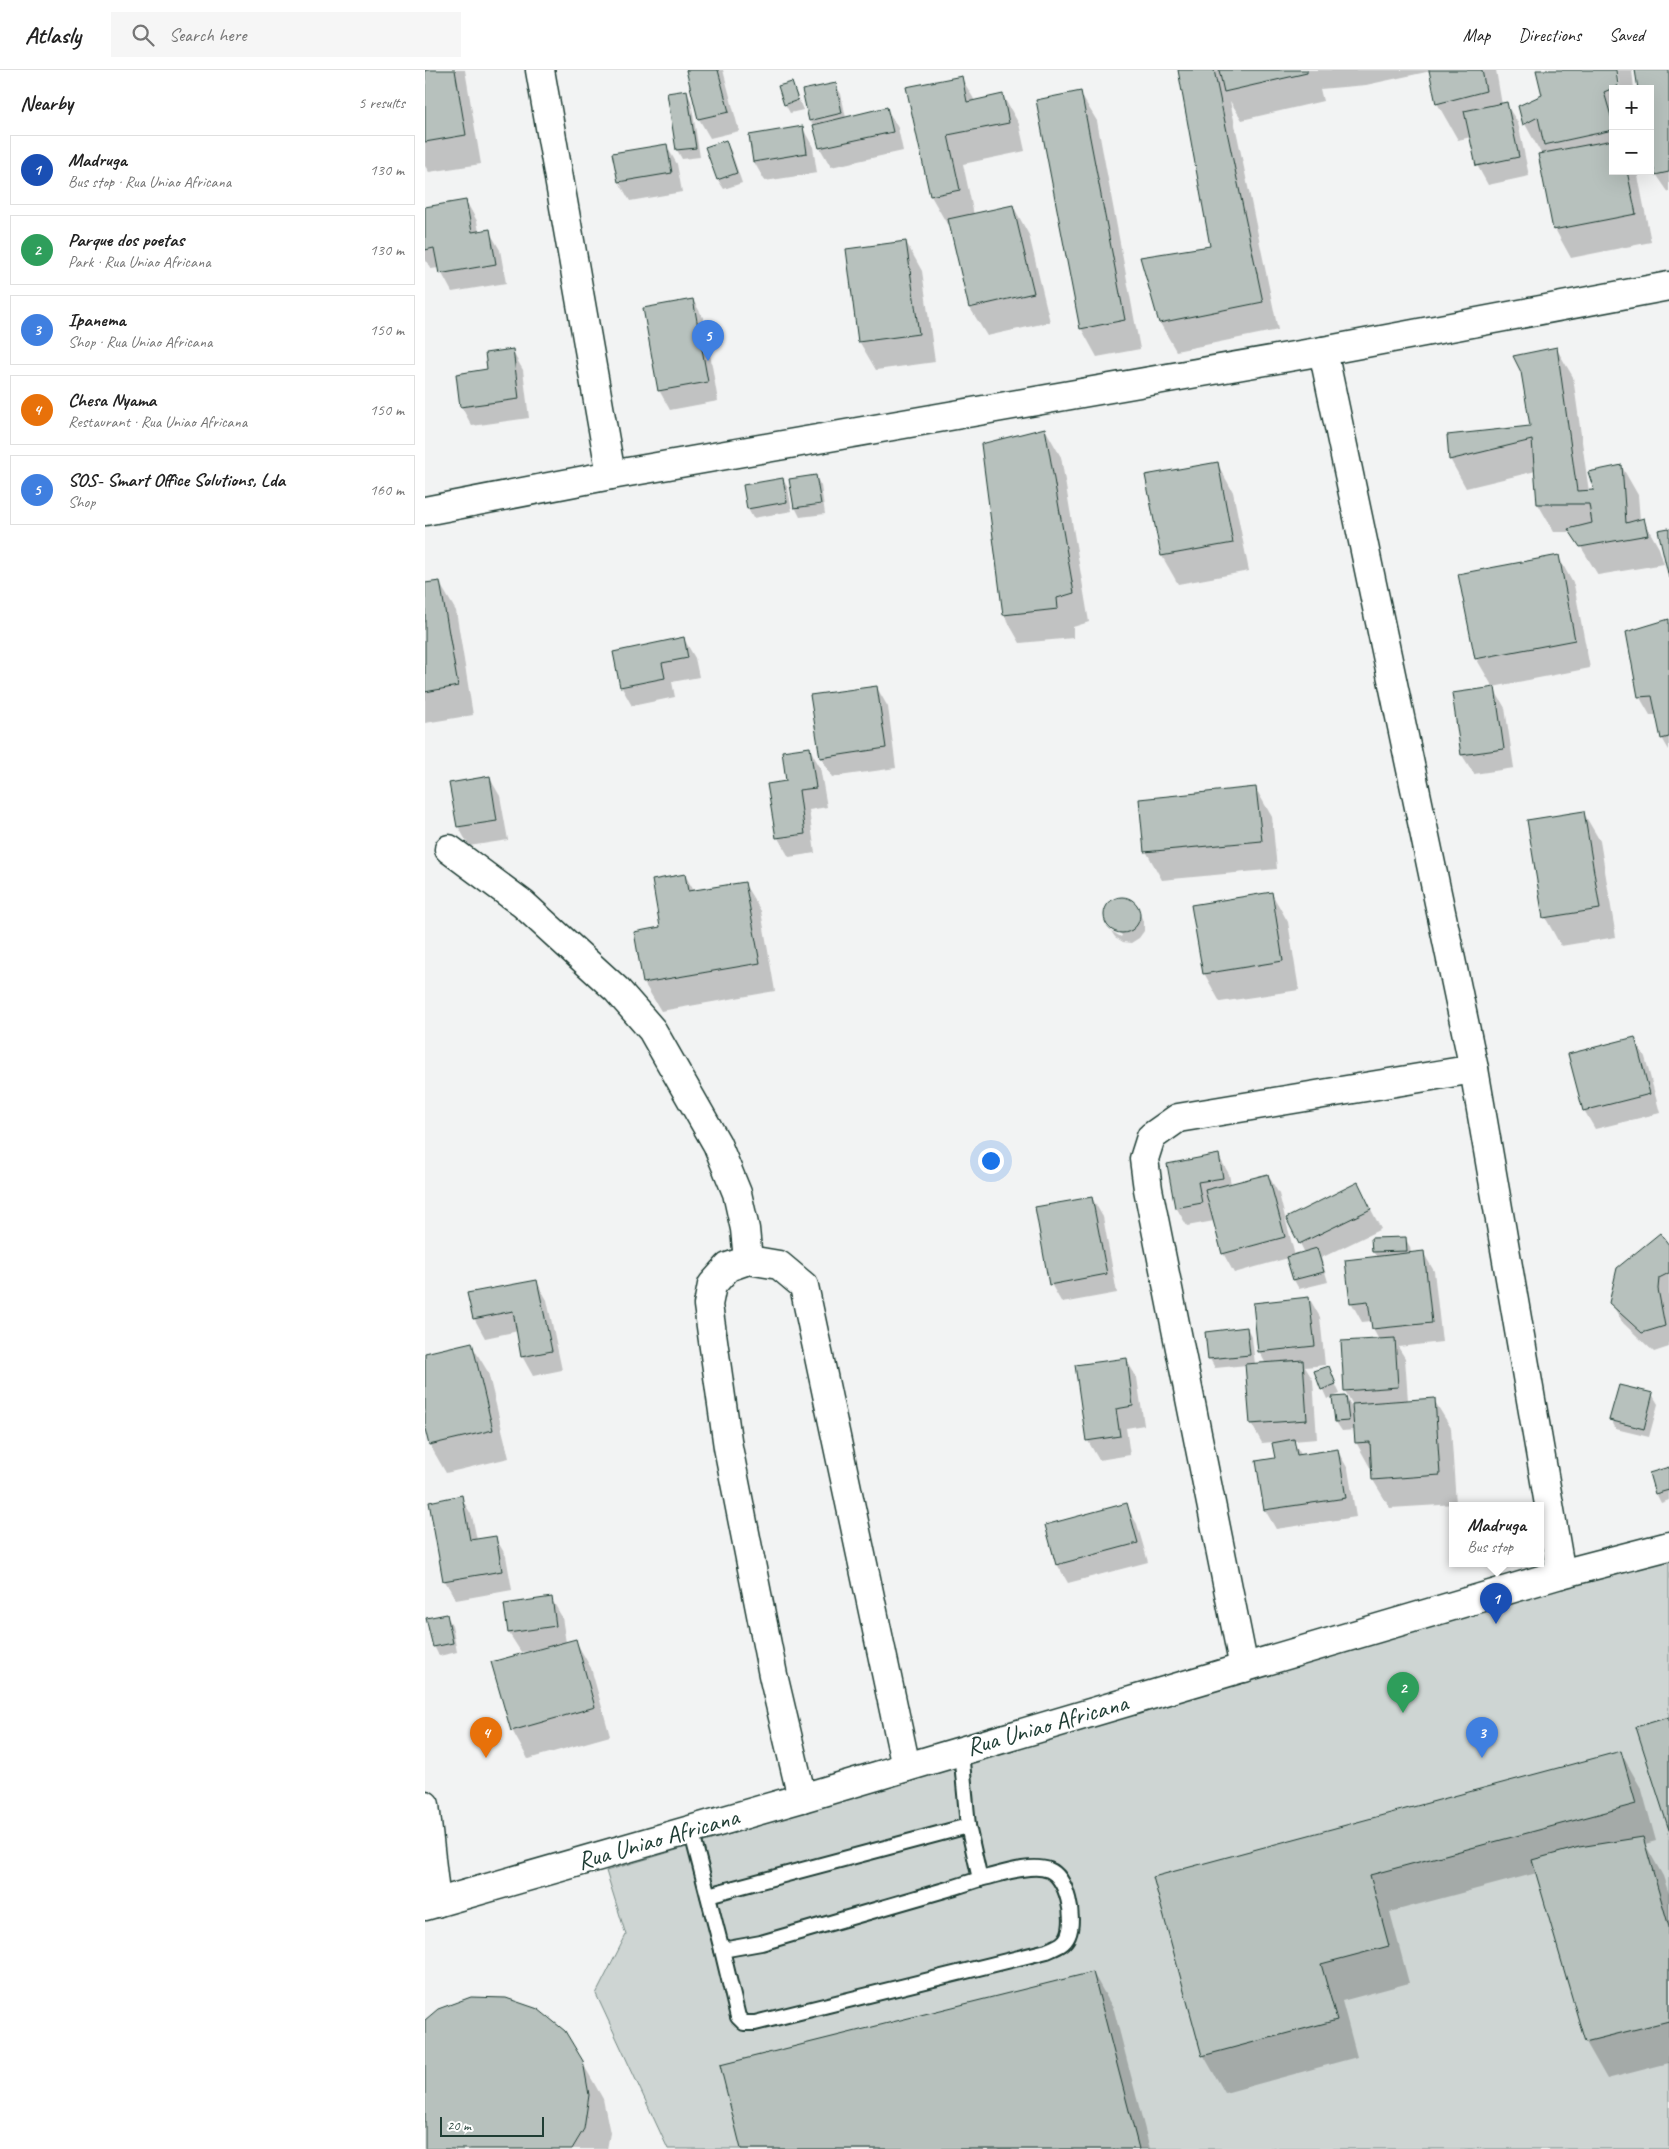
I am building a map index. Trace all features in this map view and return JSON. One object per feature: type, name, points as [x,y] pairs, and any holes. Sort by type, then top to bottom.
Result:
[{"type":"street","points":[[540,70],[611,475]]},
{"type":"street","points":[[425,511],[611,475],[1323,352],[1669,286]]},
{"type":"street","points":[[1323,352],[1474,1069],[1561,1574]]},
{"type":"street","points":[[449,849],[523,904],[617,990],[652,1030],[717,1144],[734,1185],[745,1230],[748,1260]]},
{"type":"street","points":[[1244,1668],[1148,1189],[1144,1159],[1151,1137],[1178,1118],[1474,1069]]},
{"type":"street","points":[[802,1798],[773,1676],[728,1447],[708,1305],[713,1285],[728,1267],[748,1260],[779,1265],[804,1286],[907,1767]]},
{"type":"street","name":"Rua Uniao Africana","points":[[431,1904],[802,1798],[1561,1574],[1669,1546]]},
{"type":"street","points":[[425,1805],[431,1904]]},
{"type":"lane","points":[[961,1750],[968,1826],[980,1879]]},
{"type":"lane","points":[[708,1895],[968,1826]]},
{"type":"lane","points":[[691,1830],[738,2017],[744,2023],[755,2023],[1047,1952],[1063,1944],[1069,1935],[1072,1920],[1068,1896],[1061,1880],[1050,1870],[1034,1867],[980,1879],[761,1943],[722,1950]]},
{"type":"shaded area","points":[[1669,1556],[1669,2149],[668,2149],[596,1994],[626,1935],[606,1871]]},
{"type":"building","points":[[425,70],[455,70],[466,135],[425,142]]},
{"type":"building","points":[[686,70],[718,70],[729,112],[698,119]]},
{"type":"building","points":[[1178,70],[1214,70],[1263,302],[1159,323],[1140,257],[1210,246]]},
{"type":"building","points":[[1219,70],[1307,70],[1307,73],[1224,92]]},
{"type":"building","points":[[1429,70],[1482,70],[1486,91],[1436,104]]},
{"type":"building","points":[[1536,70],[1616,70],[1618,85],[1609,85],[1609,90],[1604,92],[1609,109],[1609,131],[1544,145],[1538,117],[1523,125],[1518,106],[1542,95]]},
{"type":"building","points":[[1635,70],[1669,70],[1669,172],[1655,175],[1654,170],[1654,85],[1637,85]]},
{"type":"building","points":[[962,76],[967,102],[1003,94],[1009,123],[948,135],[960,190],[930,196],[906,87]]},
{"type":"building","points":[[792,82],[798,100],[784,105],[778,86]]},
{"type":"building","points":[[836,83],[842,113],[809,121],[802,90]]},
{"type":"building","points":[[687,90],[696,148],[676,150],[667,93]]},
{"type":"building","points":[[1081,91],[1125,320],[1080,329],[1036,100]]},
{"type":"building","points":[[1507,102],[1519,157],[1476,166],[1464,111]]},
{"type":"building","points":[[887,107],[893,132],[819,148],[813,125]]},
{"type":"building","points":[[803,126],[807,153],[753,162],[749,135]]},
{"type":"building","points":[[726,140],[737,173],[717,180],[705,147]]},
{"type":"building","points":[[1609,141],[1609,175],[1628,175],[1636,214],[1553,230],[1538,154]]},
{"type":"building","points":[[667,144],[672,173],[618,182],[612,153]]},
{"type":"building","points":[[466,200],[472,232],[490,229],[496,264],[439,274],[434,248],[425,250],[425,207]]},
{"type":"building","points":[[1013,205],[1034,293],[969,308],[948,219]]},
{"type":"building","points":[[906,241],[919,334],[858,342],[846,249]]},
{"type":"building","points":[[693,299],[708,382],[658,391],[643,308]]},
{"type":"building","points":[[1557,347],[1577,491],[1594,490],[1588,472],[1622,465],[1626,523],[1644,518],[1648,535],[1580,547],[1568,529],[1592,523],[1589,504],[1537,504],[1532,440],[1449,460],[1447,435],[1530,426],[1521,372],[1513,356]]},
{"type":"building","points":[[513,349],[519,399],[460,407],[456,374],[487,369],[485,353]]},
{"type":"building","points":[[1045,428],[1074,593],[1057,598],[1058,609],[1003,615],[981,444]]},
{"type":"building","points":[[1218,462],[1233,543],[1161,556],[1145,475]]},
{"type":"building","points":[[816,475],[821,504],[794,508],[789,479]]},
{"type":"building","points":[[783,478],[787,502],[747,509],[743,485]]},
{"type":"building","points":[[1669,528],[1669,578],[1658,530]]},
{"type":"building","points":[[1559,555],[1575,640],[1475,659],[1458,574]]},
{"type":"building","points":[[440,581],[458,686],[425,692],[425,583]]},
{"type":"building","points":[[1669,619],[1669,737],[1661,739],[1652,696],[1638,697],[1626,632]]},
{"type":"building","points":[[684,637],[688,658],[662,663],[665,678],[620,687],[613,652]]},
{"type":"building","points":[[877,686],[886,748],[820,758],[810,695]]},
{"type":"building","points":[[1495,687],[1504,749],[1461,755],[1452,693]]},
{"type":"building","points":[[810,747],[816,788],[799,790],[805,834],[776,838],[767,784],[786,781],[782,751]]},
{"type":"building","points":[[490,776],[497,821],[457,827],[449,783]]},
{"type":"building","points":[[1256,787],[1262,841],[1144,852],[1139,799]]},
{"type":"building","points":[[1584,811],[1600,909],[1543,918],[1527,820]]},
{"type":"building","points":[[685,874],[688,891],[745,882],[760,963],[643,983],[634,932],[660,927],[652,880]]},
{"type":"building","points":[[1272,892],[1283,961],[1203,974],[1191,905]]},
{"type":"building","points":[[1122,897],[1129,898],[1135,902],[1139,908],[1139,922],[1135,928],[1129,932],[1122,933],[1115,932],[1109,928],[1105,922],[1104,915],[1105,908],[1109,902],[1115,898]]},
{"type":"building","points":[[1635,1037],[1650,1094],[1583,1111],[1568,1054]]},
{"type":"building","points":[[1219,1154],[1223,1178],[1198,1182],[1202,1203],[1175,1208],[1167,1164]]},
{"type":"building","points":[[1268,1174],[1285,1237],[1222,1254],[1205,1190]]},
{"type":"building","points":[[1358,1182],[1371,1209],[1299,1244],[1286,1218]]},
{"type":"building","points":[[1092,1197],[1107,1274],[1049,1285],[1035,1207]]},
{"type":"building","points":[[1660,1233],[1669,1245],[1669,1273],[1659,1278],[1658,1289],[1665,1326],[1642,1333],[1609,1303],[1617,1268]]},
{"type":"building","points":[[1406,1237],[1407,1251],[1372,1252],[1371,1238]]},
{"type":"building","points":[[1317,1248],[1324,1272],[1293,1280],[1286,1257]]},
{"type":"building","points":[[1424,1251],[1432,1323],[1372,1329],[1368,1301],[1350,1303],[1345,1260]]},
{"type":"building","points":[[537,1280],[552,1351],[521,1357],[513,1311],[473,1319],[467,1293]]},
{"type":"building","points":[[1309,1297],[1315,1346],[1258,1352],[1253,1303]]},
{"type":"building","points":[[1247,1327],[1250,1355],[1208,1359],[1205,1332]]},
{"type":"building","points":[[1395,1338],[1398,1387],[1344,1391],[1341,1341]]},
{"type":"building","points":[[472,1342],[493,1430],[429,1445],[425,1429],[425,1353]]},
{"type":"building","points":[[1127,1358],[1133,1406],[1116,1409],[1120,1436],[1086,1441],[1075,1365]]},
{"type":"building","points":[[1303,1360],[1307,1420],[1250,1424],[1245,1364]]},
{"type":"building","points":[[1329,1366],[1336,1384],[1321,1390],[1314,1371]]},
{"type":"building","points":[[1619,1385],[1653,1393],[1644,1429],[1609,1420]]},
{"type":"building","points":[[1346,1396],[1349,1421],[1335,1422],[1332,1397]]},
{"type":"building","points":[[1435,1398],[1440,1475],[1372,1480],[1370,1442],[1355,1443],[1352,1404]]},
{"type":"building","points":[[1294,1439],[1297,1455],[1338,1449],[1346,1498],[1264,1510],[1256,1461],[1275,1458],[1272,1443]]},
{"type":"building","points":[[1669,1467],[1669,1490],[1655,1494],[1649,1473]]},
{"type":"building","points":[[462,1495],[470,1540],[496,1536],[502,1571],[443,1581],[429,1502]]},
{"type":"building","points":[[1127,1503],[1138,1543],[1056,1565],[1045,1525]]},
{"type":"building","points":[[552,1597],[556,1626],[508,1633],[504,1604]]},
{"type":"building","points":[[447,1614],[453,1643],[433,1647],[426,1618]]},
{"type":"building","points":[[576,1639],[595,1707],[511,1731],[491,1662]]},
{"type":"building","points":[[1669,1717],[1669,1830],[1636,1727]]},
{"type":"building","points":[[1621,1751],[1636,1804],[1370,1875],[1389,1946],[1321,1964],[1337,2020],[1202,2056],[1153,1877]]},
{"type":"building","points":[[1643,1837],[1669,1927],[1669,2021],[1585,2042],[1532,1860],[1579,1847]]},
{"type":"building","points":[[1093,1972],[1139,2149],[741,2149],[720,2065]]},
{"type":"building","points":[[471,1997],[506,1998],[538,2009],[565,2031],[583,2061],[589,2095],[584,2129],[572,2149],[425,2149],[425,2020],[438,2009]]},
{"type":"place","name":"SOS- Smart Office Solutions, Lda","points":[[708,361]]},
{"type":"place","name":"Madruga","points":[[1496,1624]]},
{"type":"place","name":"Parque dos poetas","points":[[1403,1713]]},
{"type":"place","name":"Chesa Nyama","points":[[486,1758]]},
{"type":"place","name":"Ipanema","points":[[1482,1758]]}]
